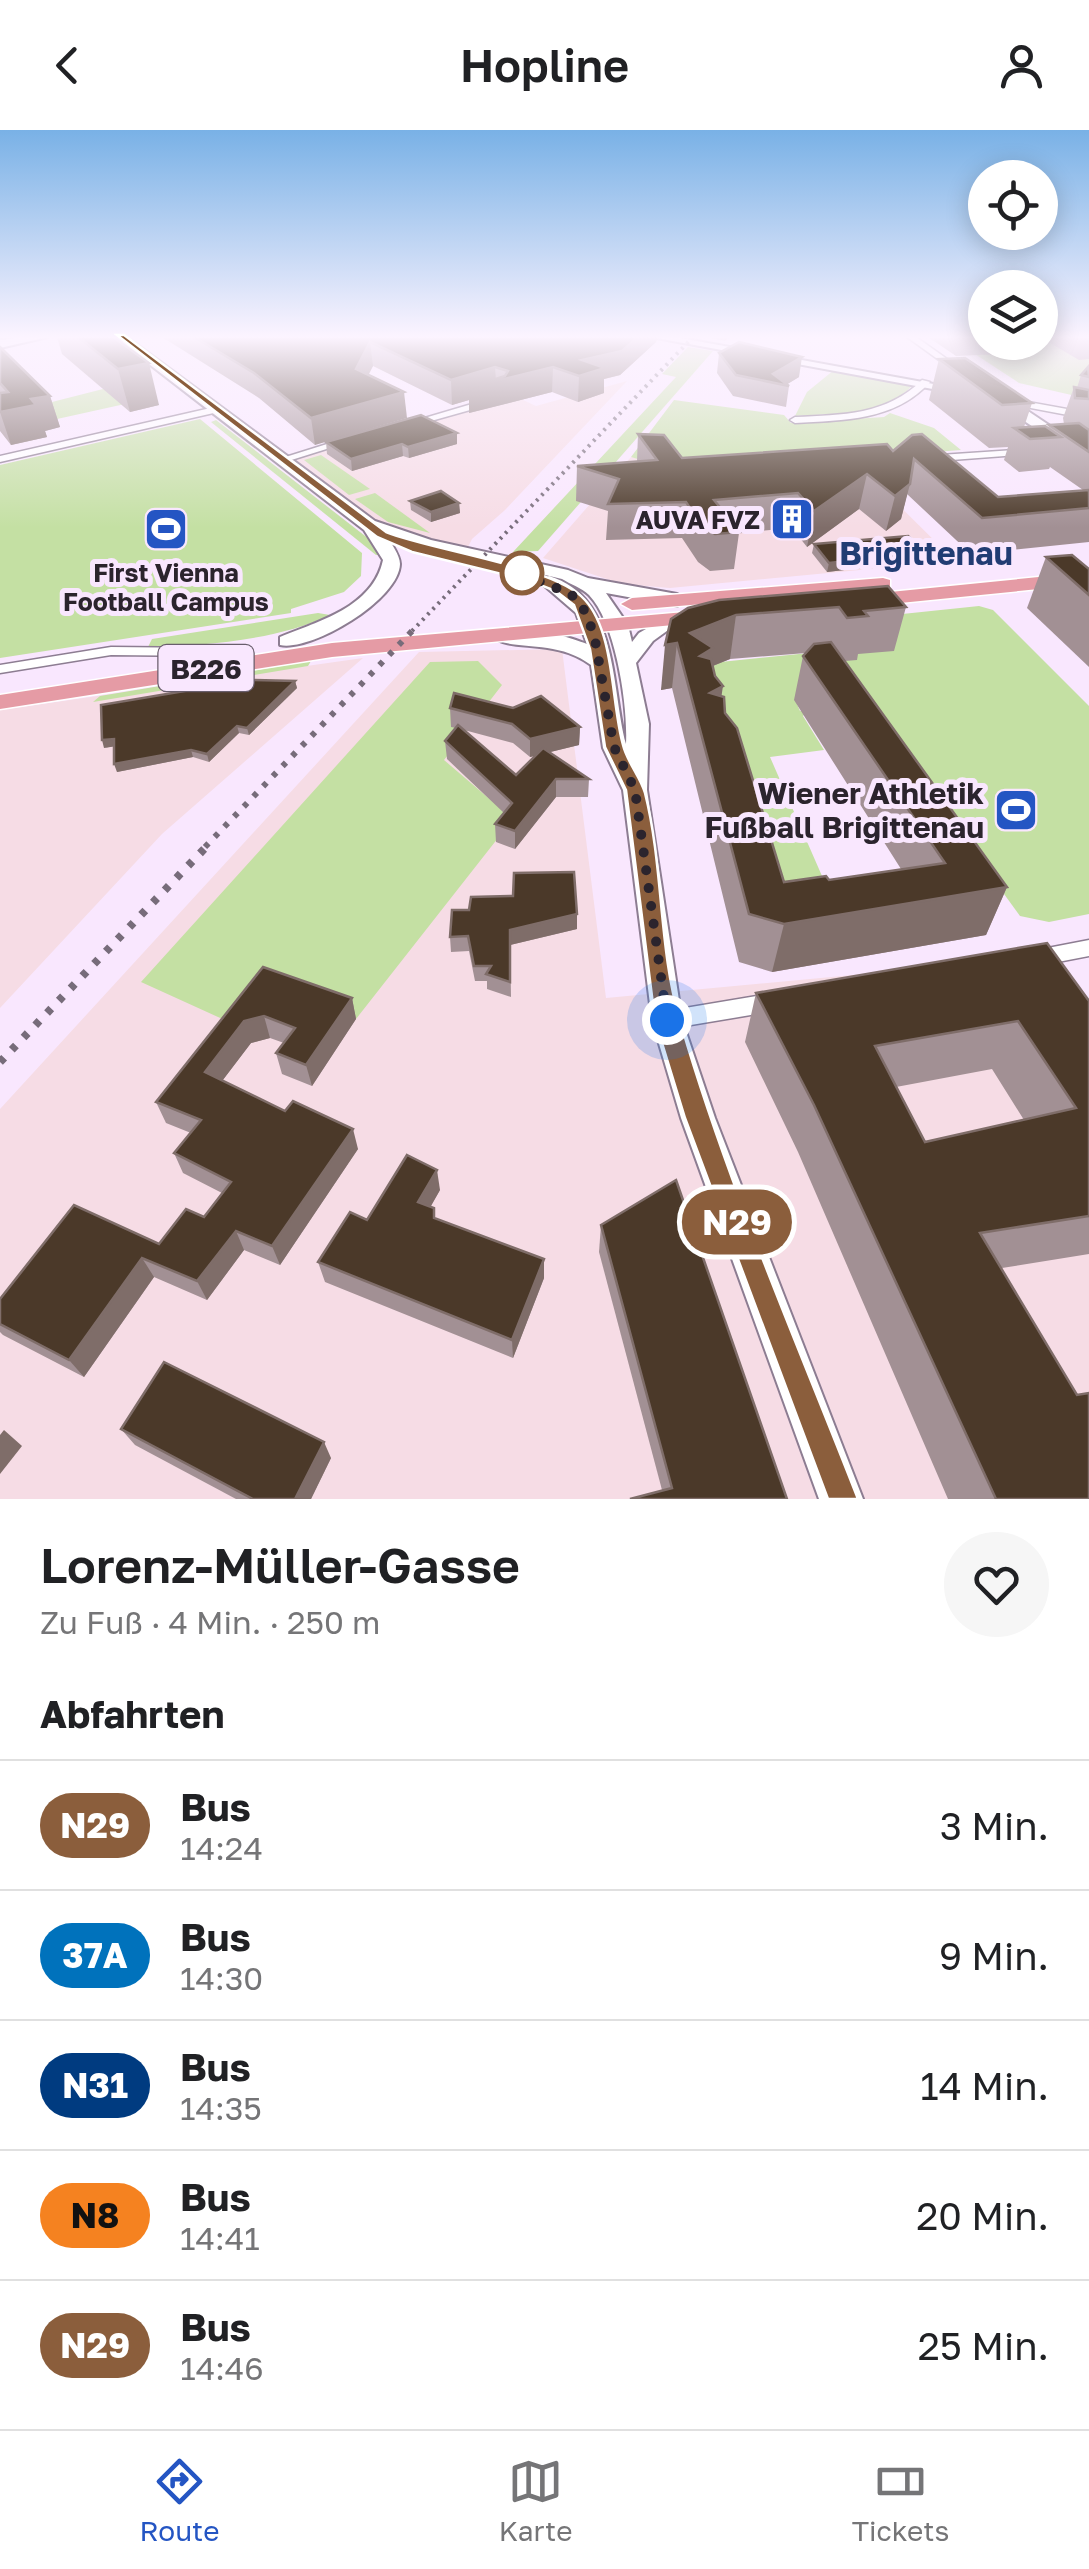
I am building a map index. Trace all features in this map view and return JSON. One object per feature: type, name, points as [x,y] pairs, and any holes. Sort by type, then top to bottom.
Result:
[{"type":"main road","points":[[203,401],[370,526],[417,549],[552,584],[571,594],[587,618],[601,663],[614,747],[635,790]]},
{"type":"main road","points":[[1007,402],[1089,459]]},
{"type":"main road","points":[[370,526],[436,546],[556,572],[674,610],[627,662]]},
{"type":"main road","points":[[287,641],[359,606],[388,579],[392,560],[370,526]]},
{"type":"main road","name":"B226","points":[[0,686],[287,641],[613,616],[1089,564]]},
{"type":"main road","name":"B226","points":[[674,610],[1089,578]]},
{"type":"main road","points":[[588,584],[613,616],[627,662],[640,741],[635,790],[667,1020],[698,1118],[841,1499]]},
{"type":"main road","name":"B226","points":[[0,702],[298,654],[497,636],[587,618]]},
{"type":"main road","points":[[497,636],[565,642],[588,651],[601,663]]},
{"type":"street","points":[[390,429],[490,401]]},
{"type":"street","points":[[795,420],[868,414],[909,401]]},
{"type":"street","points":[[1007,402],[1089,416]]},
{"type":"street","points":[[0,459],[215,410]]},
{"type":"street","points":[[280,460],[354,440]]},
{"type":"street","points":[[919,460],[1074,449]]},
{"type":"street","points":[[0,668],[111,651],[208,652]]},
{"type":"street","points":[[1032,964],[1089,948]]},
{"type":"street","points":[[667,1020],[793,998]]},
{"type":"shaded area","points":[[486,401],[525,401],[536,406],[555,401],[608,401],[505,510],[472,539],[464,555],[399,539],[290,457]]},
{"type":"shaded area","points":[[631,457],[851,458],[955,561],[670,588],[622,584],[543,558]]},
{"type":"shaded area","points":[[562,649],[606,998],[1035,958],[1089,1035],[1089,1499],[0,1499],[0,1109],[419,652]]},
{"type":"shaded area","points":[[363,658],[162,834],[0,1008],[0,710]]},
{"type":"green space","points":[[139,401],[39,423],[0,402]]},
{"type":"green space","points":[[654,401],[669,401],[538,551],[513,552]]},
{"type":"green space","points":[[673,401],[784,415],[791,423],[884,417],[890,413],[934,428],[961,450],[746,467],[663,464],[631,457]]},
{"type":"green space","points":[[803,401],[891,401],[842,413],[795,416]]},
{"type":"green space","name":"First Vienna Football Campus","points":[[200,419],[362,553],[361,576],[344,592],[291,609],[291,613],[0,658],[0,465]]},
{"type":"green space","points":[[216,420],[369,539],[383,555],[376,555],[211,422]]},
{"type":"green space","points":[[321,455],[370,489],[349,495],[304,460]]},
{"type":"green space","points":[[375,493],[430,533],[388,522],[355,499]]},
{"type":"green space","name":"Wiener Athletik Fußball Brigittenau","points":[[979,606],[993,610],[1089,706],[1089,914],[1049,922],[1020,916],[811,628],[816,623]]},
{"type":"green space","points":[[318,613],[330,615],[265,636],[148,647],[152,639]]},
{"type":"green space","points":[[809,653],[797,704],[800,711],[808,710],[803,716],[824,750],[770,757],[843,924],[799,926],[701,664]]},
{"type":"green space","points":[[311,661],[308,666],[93,702],[100,696]]},
{"type":"green space","points":[[478,661],[502,685],[444,760],[513,819],[356,1019],[240,1027],[141,982],[430,662]]},
{"type":"building","points":[[0,401],[33,401],[36,405],[0,412]]},
{"type":"building","points":[[289,401],[372,401],[311,418]]},
{"type":"building","points":[[996,401],[1032,403],[1002,405]]},
{"type":"building","points":[[421,415],[457,433],[351,459],[326,442]]},
{"type":"building","points":[[1079,423],[1089,430],[1089,452],[1049,425]]},
{"type":"building","points":[[1045,426],[1061,437],[1030,439],[1014,428]]},
{"type":"building","points":[[638,434],[664,435],[682,458],[887,444],[893,451],[912,435],[922,434],[998,497],[1089,490],[1089,508],[982,518],[914,459],[910,484],[895,496],[867,474],[814,511],[798,493],[714,500],[740,532],[715,534],[702,526],[686,502],[608,504],[619,479],[577,466],[657,460]]},
{"type":"building","points":[[441,491],[459,503],[431,512],[410,501]]},
{"type":"building","points":[[908,536],[925,552],[829,563],[814,544]]},
{"type":"building","points":[[1072,555],[1089,569],[1089,595],[1046,557]]},
{"type":"building","points":[[888,586],[906,607],[864,611],[868,616],[847,618],[839,607],[736,615],[690,633],[713,648],[700,656],[711,659],[715,676],[723,686],[710,693],[724,697],[725,713],[737,728],[784,882],[826,876],[829,880],[945,863],[803,656],[814,644],[831,642],[1007,887],[784,924],[749,914],[677,643],[665,645],[671,619],[688,608],[719,600]]},
{"type":"building","points":[[250,680],[295,681],[247,728],[237,726],[207,754],[191,750],[114,764],[114,739],[102,740],[101,705]]},
{"type":"building","points":[[454,693],[513,708],[541,696],[580,727],[530,739],[512,724],[450,708]]},
{"type":"building","points":[[458,725],[516,775],[543,748],[589,779],[556,779],[515,831],[495,824],[512,803],[445,741]]},
{"type":"building","points":[[574,872],[577,914],[510,930],[510,982],[486,974],[491,966],[474,966],[468,936],[450,937],[452,910],[469,910],[471,897],[513,896],[514,873]]},
{"type":"building","points":[[1047,943],[1089,1001],[1089,1216],[980,1233],[1077,1395],[1089,1393],[1089,1499],[996,1499],[814,1105],[756,993]],"holes":[[[1018,1021],[1076,1108],[925,1142],[875,1046]]]},
{"type":"building","points":[[263,967],[352,998],[306,1065],[276,1053],[295,1028],[264,1016],[244,1021],[205,1072],[285,1111],[293,1101],[353,1129],[272,1246],[236,1231],[197,1281],[142,1258],[69,1360],[0,1324],[0,1299],[74,1205],[159,1244],[186,1209],[204,1217],[231,1182],[174,1153],[201,1120],[156,1102]]},
{"type":"building","points":[[407,1155],[437,1170],[418,1202],[434,1208],[434,1218],[544,1259],[512,1340],[318,1262],[350,1212],[367,1220]]},
{"type":"building","points":[[676,1180],[787,1499],[630,1499],[672,1488],[601,1225]]},
{"type":"building","points":[[164,1362],[324,1442],[295,1499],[253,1499],[121,1429]]},
{"type":"railway","points":[[412,631],[632,401]]},
{"type":"railway","points":[[205,847],[415,628]]},
{"type":"railway","points":[[0,1062],[208,845]]},
{"type":"bus line","name":"N29","points":[[201,401],[356,518],[390,539],[536,578],[561,588],[580,603],[598,649],[614,747],[635,790],[667,1020],[698,1118],[841,1499]]},
{"type":"place","name":"AUVA FVZ","points":[[792,519]]},
{"type":"place","name":"First Vienna Football Campus","points":[[166,529]]},
{"type":"place","name":"Wiener Athletik Fußball Brigittenau","points":[[1016,810]]},
{"type":"district","name":"Brigittenau","points":[[926,553]]},
{"type":"route","points":[[522,573],[514,571],[561,588],[576,598],[594,634],[614,747],[635,790],[667,1020]]}]
